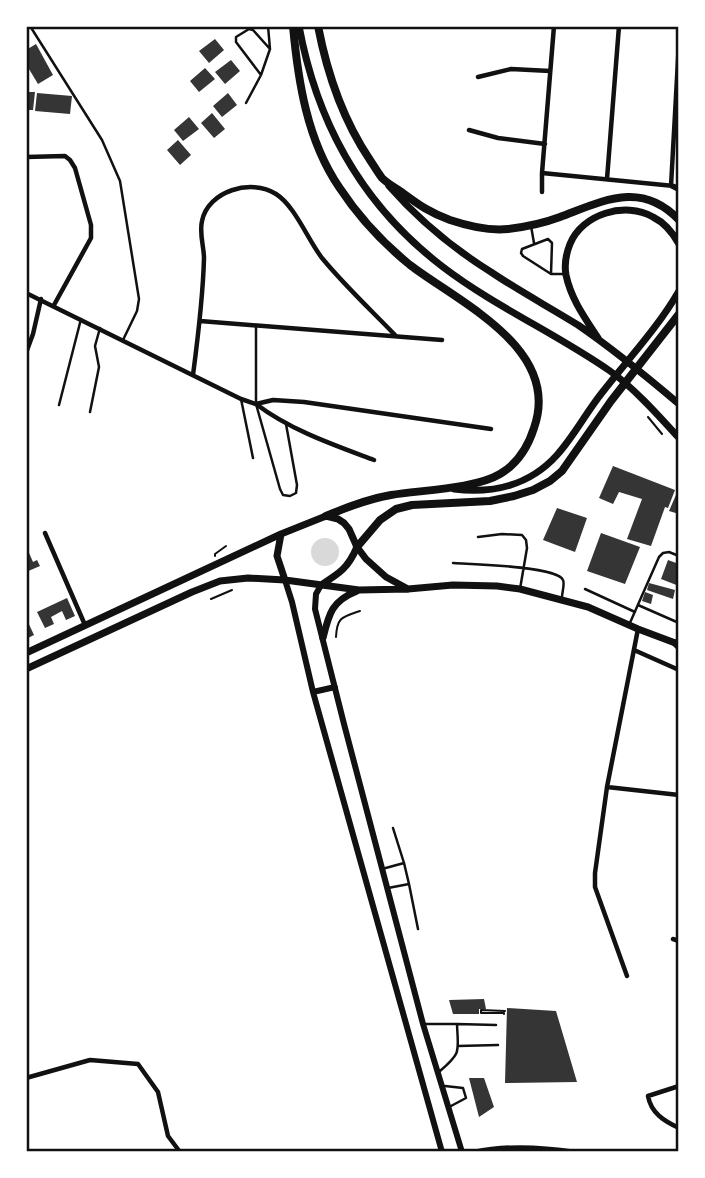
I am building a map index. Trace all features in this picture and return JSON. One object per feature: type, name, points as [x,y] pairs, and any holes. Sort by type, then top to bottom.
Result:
[{"type":"highway","points":[[293,26],[296,62],[304,102],[326,166],[339,187],[387,245],[507,336],[522,352],[537,386],[536,422],[526,447],[517,460],[499,474],[474,483],[378,498],[326,516]]},
{"type":"highway","points":[[318,26],[327,65],[343,109],[359,141],[382,178],[432,213],[463,224],[487,229],[506,229],[558,218],[607,199],[636,197],[652,201],[669,210],[679,220]]},
{"type":"highway","points":[[357,547],[380,520],[396,509],[412,505],[490,501],[533,490],[550,481],[562,471],[611,401],[679,314]]},
{"type":"main road","points":[[299,26],[314,88],[335,139],[365,187],[394,224],[443,267],[471,287],[612,372],[679,438]]},
{"type":"main road","points":[[382,178],[419,216],[461,250],[623,357],[679,404]]},
{"type":"main road","points":[[600,341],[584,318],[565,274],[566,256],[573,236],[585,223],[600,215],[622,210],[656,218],[672,232],[679,244]]},
{"type":"main road","points":[[441,488],[488,491],[528,478],[545,467],[650,335],[679,291]]},
{"type":"main road","points":[[26,653],[281,534],[326,516],[344,523],[366,559],[386,577],[408,589]]},
{"type":"main road","points":[[281,534],[279,564],[292,602],[313,692],[442,1152]]},
{"type":"main road","points":[[357,547],[345,569],[321,585],[316,594],[315,609],[382,869],[461,1152]]},
{"type":"main road","points":[[26,669],[192,592],[220,581],[248,578],[359,590],[453,585],[520,589],[588,607],[677,645]]},
{"type":"main road","points":[[323,638],[334,606],[347,595],[359,590]]},
{"type":"main road","points":[[313,692],[335,687]]},
{"type":"street","points":[[542,192],[554,26]]},
{"type":"street","points":[[607,179],[619,26]]},
{"type":"street","points":[[671,186],[679,42]]},
{"type":"street","points":[[478,77],[511,69],[550,71]]},
{"type":"street","points":[[469,130],[498,138],[545,144]]},
{"type":"street","points":[[26,157],[65,156],[70,160],[75,168],[91,225],[91,238],[54,305]]},
{"type":"street","points":[[542,173],[679,188]]},
{"type":"street","points":[[193,375],[204,257],[201,222],[208,207],[222,193],[236,189],[257,188],[273,192],[283,200],[321,257],[396,336]]},
{"type":"street","points":[[26,293],[256,404],[286,424],[374,460]]},
{"type":"street","points":[[26,353],[41,299]]},
{"type":"street","points":[[200,321],[442,340]]},
{"type":"street","points":[[256,404],[273,400],[304,402],[491,429]]},
{"type":"street","points":[[45,533],[85,625]]},
{"type":"street","points":[[627,976],[596,887],[595,873],[607,787],[638,629]]},
{"type":"street","points":[[634,650],[679,670]]},
{"type":"street","points":[[607,787],[679,795]]},
{"type":"street","points":[[26,1078],[90,1060],[138,1064],[158,1092],[168,1136],[180,1152]]},
{"type":"street","points":[[679,1086],[648,1098],[650,1107],[657,1115],[679,1128]]},
{"type":"street","points":[[474,1152],[489,1148],[575,1152]]},
{"type":"lane","points":[[30,26],[102,140],[120,181],[139,299],[137,311],[123,340]]},
{"type":"lane","points":[[246,103],[261,75],[270,48],[268,26]]},
{"type":"lane","points":[[261,75],[236,42],[236,37],[249,29],[253,30],[270,48]]},
{"type":"lane","points":[[531,224],[534,243]]},
{"type":"lane","points":[[551,274],[550,240],[522,249],[523,256],[551,274],[565,274]]},
{"type":"lane","points":[[59,405],[81,319]]},
{"type":"lane","points":[[256,326],[256,404],[280,489],[283,495],[290,496],[296,493],[298,485],[286,424]]},
{"type":"lane","points":[[90,412],[99,367],[95,346],[100,328]]},
{"type":"lane","points":[[241,399],[253,458]]},
{"type":"lane","points":[[478,537],[522,535],[527,548],[520,589]]},
{"type":"lane","points":[[629,625],[659,557],[668,552],[679,556]]},
{"type":"lane","points":[[453,563],[524,567],[557,575],[564,582],[561,600]]},
{"type":"lane","points":[[585,589],[635,612]]},
{"type":"lane","points":[[638,605],[679,623]]},
{"type":"lane","points":[[393,828],[404,863],[418,929]]},
{"type":"lane","points":[[382,869],[404,863]]},
{"type":"lane","points":[[388,888],[409,884]]},
{"type":"lane","points":[[424,1024],[496,1025]]},
{"type":"lane","points":[[438,1073],[456,1056],[457,1024]]},
{"type":"lane","points":[[458,1046],[498,1045]]},
{"type":"lane","points":[[442,1086],[463,1088],[466,1098],[448,1108]]},
{"type":"path","points":[[648,417],[662,434]]},
{"type":"path","points":[[215,554],[226,546]]},
{"type":"path","points":[[211,598],[232,591]]},
{"type":"path","points":[[335,637],[337,624],[343,616],[360,611]]},
{"type":"path","points":[[481,1010],[505,1013],[481,1013],[481,1010]]},
{"type":"path","points":[[481,1019],[481,1014],[505,1013]]},
{"type":"shaded area","points":[[325,538],[335,542],[339,552],[335,562],[325,566],[315,562],[311,552],[315,542]]},
{"type":"building","points":[[215,39],[224,50],[209,63],[199,51]]},
{"type":"building","points":[[36,44],[53,75],[38,84],[26,64],[26,50]]},
{"type":"building","points":[[231,60],[240,71],[225,84],[215,72]]},
{"type":"building","points":[[205,68],[215,79],[199,92],[190,81]]},
{"type":"building","points":[[26,92],[35,92],[33,110],[26,110]]},
{"type":"building","points":[[37,93],[72,96],[70,114],[35,111]]},
{"type":"building","points":[[228,93],[237,105],[222,117],[213,106]]},
{"type":"building","points":[[212,113],[225,129],[214,138],[201,123]]},
{"type":"building","points":[[189,117],[199,129],[183,141],[174,130]]},
{"type":"building","points":[[178,140],[191,155],[180,165],[167,150]]},
{"type":"building","points":[[613,466],[675,490],[668,508],[665,507],[651,546],[627,539],[642,499],[619,492],[613,504],[599,498]]},
{"type":"building","points":[[679,488],[679,514],[669,511]]},
{"type":"building","points":[[557,508],[587,518],[575,552],[543,540]]},
{"type":"building","points":[[601,533],[640,547],[625,584],[587,571]]},
{"type":"building","points":[[26,546],[33,562],[37,560],[40,566],[26,572]]},
{"type":"building","points":[[668,560],[679,564],[679,586],[661,579]]},
{"type":"building","points":[[649,583],[675,590],[673,599],[647,590]]},
{"type":"building","points":[[645,592],[653,595],[651,604],[642,601]]},
{"type":"building","points":[[67,598],[75,616],[66,620],[62,611],[51,617],[54,624],[45,628],[37,612]]},
{"type":"building","points":[[26,618],[34,635],[26,639]]},
{"type":"building","points":[[484,999],[486,1009],[479,1009],[479,1014],[453,1014],[449,1000]]},
{"type":"building","points":[[507,1008],[556,1011],[577,1082],[505,1083]]},
{"type":"building","points":[[469,1078],[484,1078],[494,1107],[479,1117]]}]
